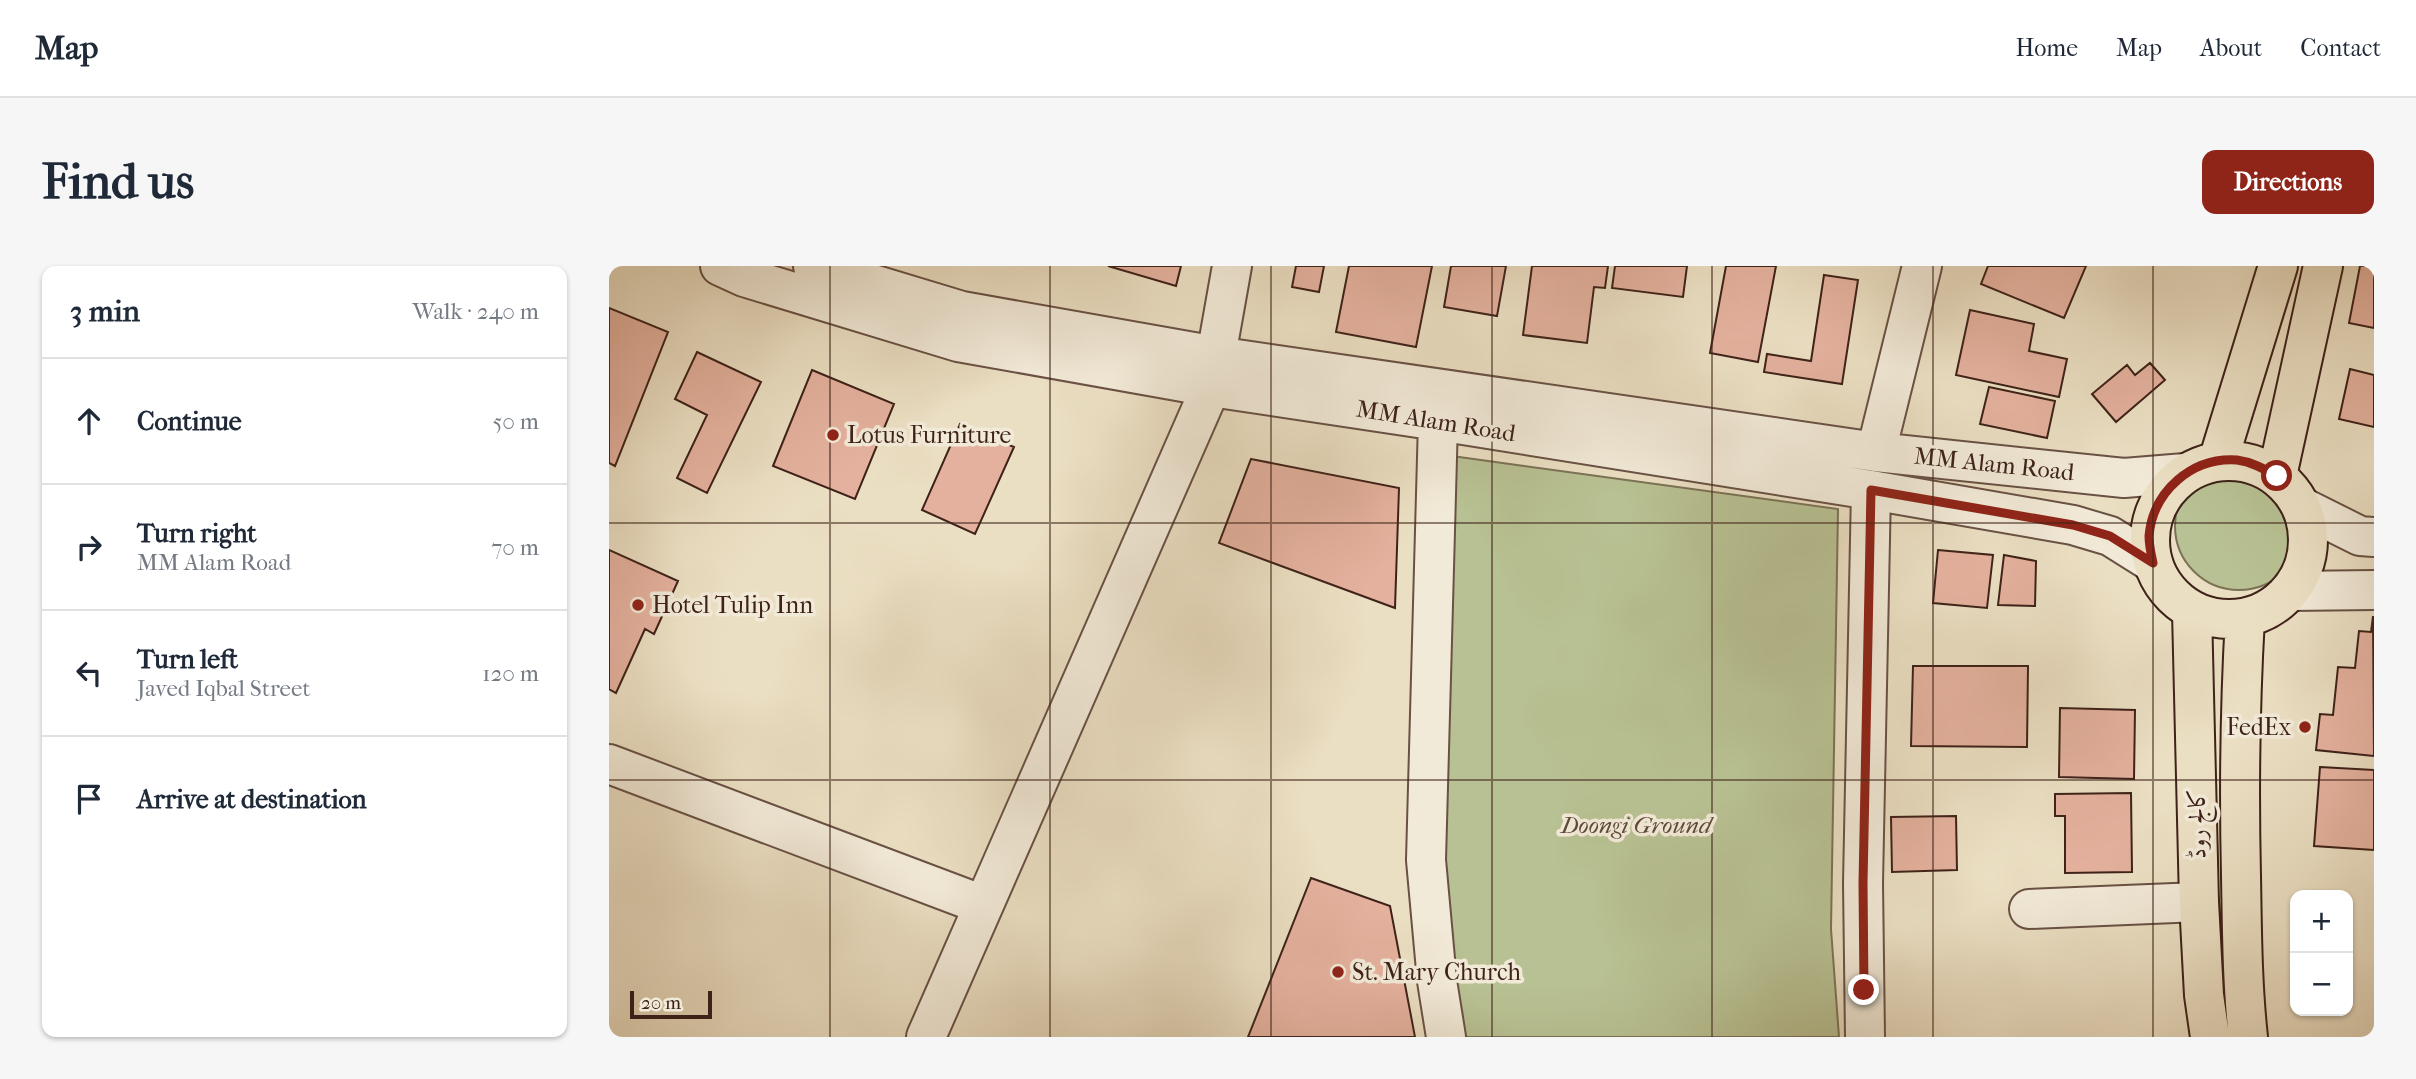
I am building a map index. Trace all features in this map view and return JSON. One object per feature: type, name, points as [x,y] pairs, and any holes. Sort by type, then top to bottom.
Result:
[{"type":"main road","points":[[2202,467],[2278,266]]},
{"type":"main road","points":[[2277,476],[2323,266]]},
{"type":"main road","points":[[2239,460],[2259,466],[2277,476],[2291,490],[2302,507],[2308,528],[2308,550],[2302,572],[2290,590],[2262,613],[2227,620],[2209,618],[2192,611],[2167,590],[2153,563],[2149,538],[2154,512],[2166,490],[2202,467],[2239,460]]},
{"type":"main road","name":"کالج روڈ","points":[[2192,611],[2199,902],[2204,995],[2210,1037]]},
{"type":"main road","name":"کالج روڈ","points":[[2245,618],[2240,704],[2240,832],[2243,995],[2248,1037]]},
{"type":"street","name":"MM Alam Road","points":[[720,266],[744,277],[958,342],[1877,452],[2125,478],[2202,467]]},
{"type":"street","name":"MM Alam Road","points":[[813,266],[962,311],[1214,372],[1438,421],[2073,525],[2110,536],[2153,563]]},
{"type":"street","points":[[926,1037],[1214,372],[1232,266]]},
{"type":"street","points":[[1877,452],[1922,266]]},
{"type":"street","points":[[1438,421],[1426,860],[1437,981],[1446,1037]]},
{"type":"street","points":[[1865,1037],[1863,883],[1871,490]]},
{"type":"street","points":[[2302,507],[2360,536],[2374,537]]},
{"type":"street","points":[[2290,590],[2374,590]]},
{"type":"street","points":[[609,764],[983,905]]},
{"type":"street","points":[[2029,909],[2199,902]]},
{"type":"green space","name":"Doongi Ground","points":[[1452,456],[1838,509],[1831,929],[1839,1037],[1453,1037],[1437,915]]},
{"type":"green space","points":[[2239,462],[2264,467],[2284,481],[2298,501],[2303,526],[2298,551],[2284,571],[2264,585],[2239,590],[2214,585],[2194,571],[2180,551],[2175,526],[2180,501],[2194,481],[2214,467]]},
{"type":"building","points":[[1108,266],[1181,266],[1176,286]]},
{"type":"building","points":[[1296,266],[1324,266],[1319,292],[1292,287]]},
{"type":"building","points":[[1349,266],[1432,266],[1416,347],[1336,332]]},
{"type":"building","points":[[1451,266],[1506,266],[1497,316],[1444,307]]},
{"type":"building","points":[[1532,266],[1608,266],[1605,288],[1594,287],[1587,343],[1523,335]]},
{"type":"building","points":[[1615,266],[1687,266],[1683,297],[1612,288]]},
{"type":"building","points":[[1726,266],[1776,266],[1758,362],[1710,353]]},
{"type":"building","points":[[1988,266],[2086,266],[2064,318],[1981,284]]},
{"type":"building","points":[[2360,266],[2374,266],[2374,328],[2349,323]]},
{"type":"building","points":[[1824,275],[1858,280],[1842,384],[1764,372],[1767,354],[1811,361]]},
{"type":"building","points":[[609,308],[668,332],[615,466],[609,463]]},
{"type":"building","points":[[1970,310],[2034,324],[2029,351],[2067,359],[2059,397],[1956,375]]},
{"type":"building","points":[[697,352],[761,382],[707,493],[677,478],[707,415],[675,399]]},
{"type":"building","points":[[2150,363],[2165,380],[2116,422],[2092,394],[2127,365],[2135,375]]},
{"type":"building","points":[[2350,369],[2374,375],[2374,427],[2339,419]]},
{"type":"building","name":"Lotus Furniture","points":[[812,370],[894,404],[855,499],[773,466]]},
{"type":"building","points":[[1989,387],[2055,401],[2047,438],[1980,424]]},
{"type":"building","points":[[960,424],[1014,447],[975,534],[922,510]]},
{"type":"building","points":[[1251,459],[1399,488],[1395,608],[1219,543]]},
{"type":"building","name":"Hotel Tulip Inn","points":[[609,550],[678,581],[654,634],[645,629],[616,693],[609,689]]},
{"type":"building","points":[[1938,550],[1993,555],[1987,608],[1933,603]]},
{"type":"building","points":[[2004,555],[2036,561],[2035,606],[1998,605]]},
{"type":"building","points":[[2373,616],[2374,756],[2316,750],[2320,714],[2333,715],[2338,667],[2355,668],[2359,631],[2371,632]]},
{"type":"building","points":[[1913,666],[2028,666],[2027,747],[1911,746]]},
{"type":"building","points":[[2060,708],[2135,710],[2134,779],[2059,777]]},
{"type":"building","name":"FedEx","points":[[2320,767],[2374,770],[2374,850],[2314,846]]},
{"type":"building","points":[[2131,793],[2132,872],[2065,873],[2065,816],[2055,816],[2055,794]]},
{"type":"building","points":[[1956,816],[1957,870],[1892,872],[1891,817]]},
{"type":"building","name":"St. Mary Church","points":[[1311,878],[1390,906],[1415,1037],[1248,1037]]},
{"type":"place","name":"Lotus Furniture","points":[[833,435]]},
{"type":"place","name":"Hotel Tulip Inn","points":[[638,605]]},
{"type":"place","name":"FedEx","points":[[2305,727]]},
{"type":"place","name":"St. Mary Church","points":[[1338,972]]},
{"type":"route","points":[[1864,990],[1863,883],[1871,490],[2073,525],[2110,536],[2153,563],[2149,538],[2154,512],[2166,490],[2185,473],[2201,465],[2239,460],[2259,466],[2277,476]]}]
